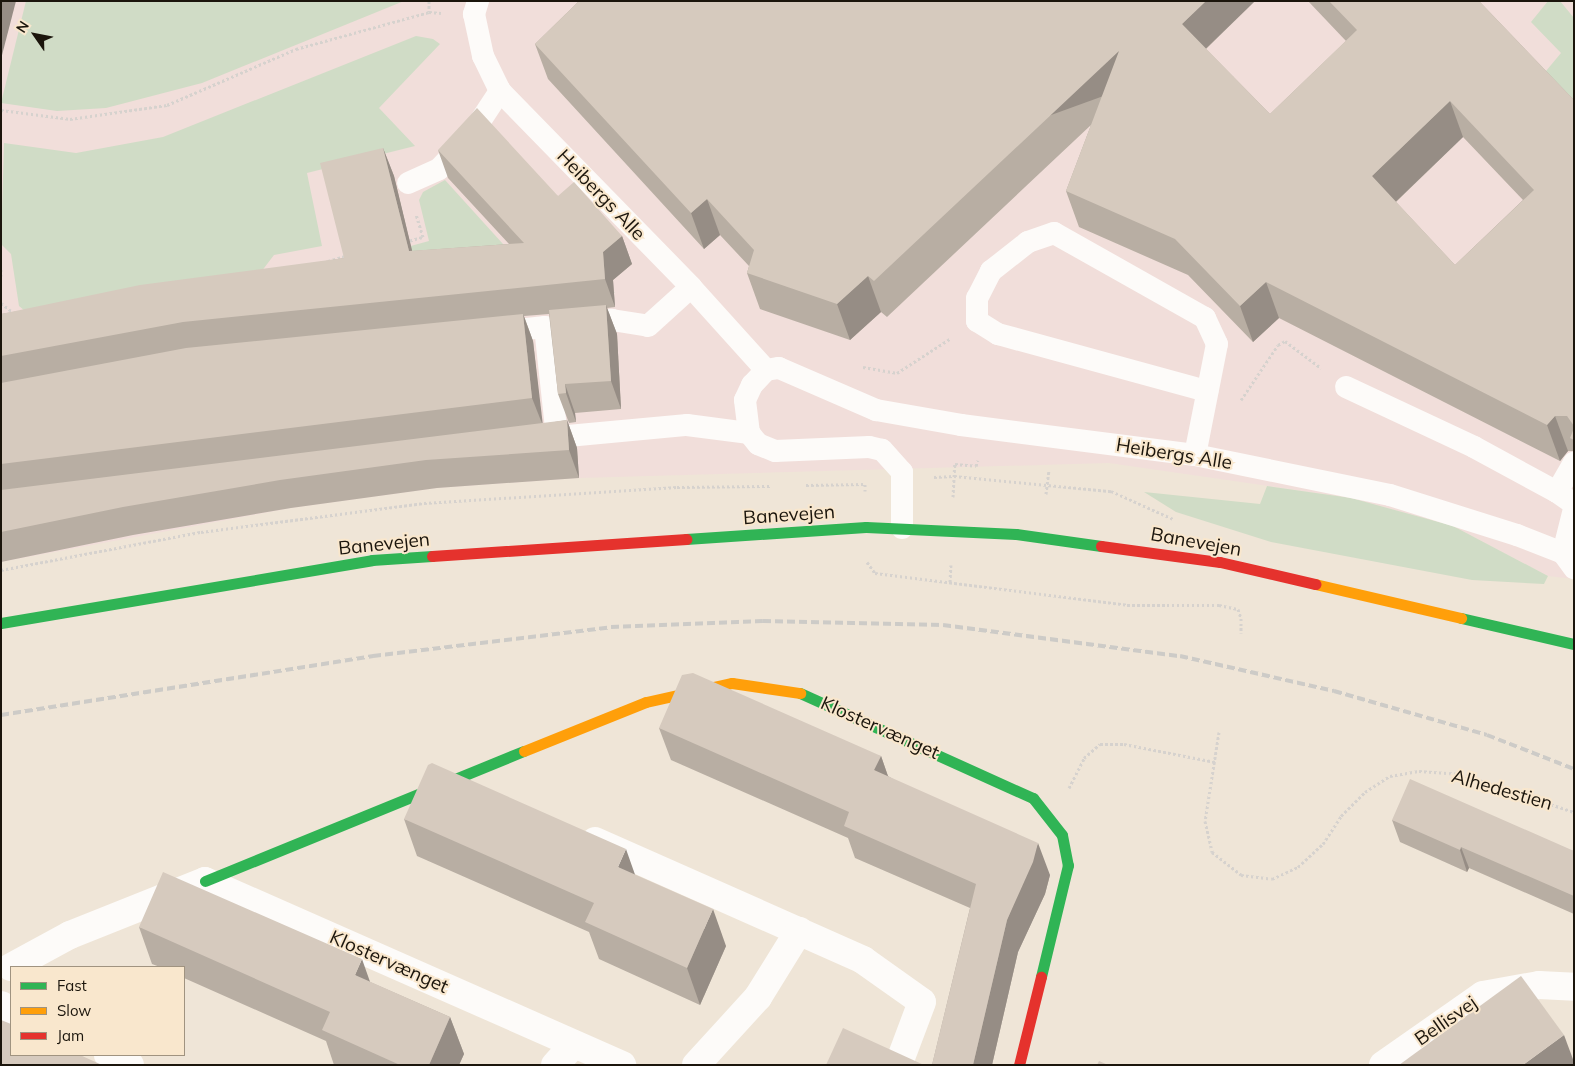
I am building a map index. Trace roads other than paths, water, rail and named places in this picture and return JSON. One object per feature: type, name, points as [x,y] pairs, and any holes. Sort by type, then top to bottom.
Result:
[{"type":"main road","name":"Banevejen","points":[[1,623],[372,560],[866,527],[1016,534],[1220,562],[1408,608],[1574,644]]},
{"type":"main road","name":"Klostervænget","points":[[205,881],[646,702],[732,683],[804,694],[1033,798],[1062,835],[1068,865],[1019,1065]]},
{"type":"street","points":[[454,779],[490,795]]},
{"type":"street","points":[[572,831],[863,960],[922,1002],[901,1058]]},
{"type":"street","name":"Klostervænget","points":[[13,966],[70,935],[205,881],[622,1065]]},
{"type":"street","points":[[696,1065],[758,997],[799,931]]},
{"type":"street","name":"Bellisvej","points":[[1383,1065],[1483,995],[1539,985],[1574,987]]},
{"type":"street","points":[[555,1065],[574,1044]]},
{"type":"street","points":[[110,1056],[130,1065]]},
{"type":"lane","name":"Heibergs Alle","points":[[476,8],[483,56],[500,91],[691,287],[766,370],[779,368],[876,410],[961,425],[1195,455],[1390,495],[1517,535],[1568,561]]},
{"type":"lane","points":[[408,183],[439,169],[471,135],[500,91]]},
{"type":"lane","points":[[1195,455],[1217,344],[1205,318],[1054,233],[1028,242],[991,271],[977,298],[977,321],[998,334],[1207,391]]},
{"type":"lane","points":[[476,334],[612,320],[648,326],[691,287]]},
{"type":"lane","points":[[545,327],[557,437]]},
{"type":"lane","points":[[766,370],[752,385],[745,400],[749,433],[758,444],[775,451],[869,447],[882,450],[895,460],[902,472],[902,528]]},
{"type":"lane","points":[[1346,388],[1474,446],[1566,498],[1574,463]]},
{"type":"lane","points":[[518,442],[687,424],[749,433]]},
{"type":"lane","points":[[1568,561],[1574,508]]},
{"type":"railway","points":[[1,715],[373,656],[611,627],[763,621],[943,625],[1180,656],[1334,691],[1487,735],[1574,769]]}]
